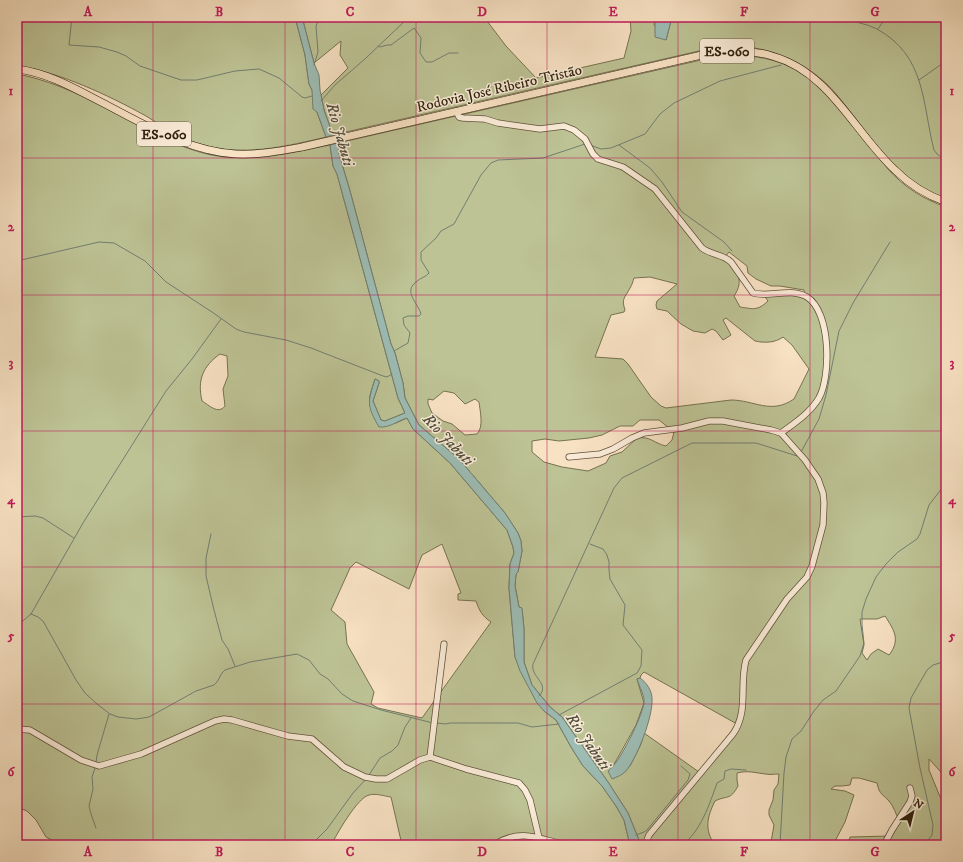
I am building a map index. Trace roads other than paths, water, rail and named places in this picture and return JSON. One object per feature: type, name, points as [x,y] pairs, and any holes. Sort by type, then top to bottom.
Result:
[{"type":"main road","name":"Rodovia José Ribeiro Tristão","points":[[17,70],[36,73],[56,79],[165,135],[186,144],[236,154],[270,153],[706,54],[735,51],[752,52],[766,54],[788,62],[799,67],[813,77],[836,99],[894,170],[918,189],[930,196],[946,202]]},
{"type":"street","points":[[456,111],[459,117],[463,118],[485,119],[498,123],[542,129],[564,126],[574,130],[586,139],[593,154],[598,159],[623,167],[655,189],[702,248],[708,252],[726,258],[731,262],[752,294],[796,293],[803,295],[810,300],[816,306],[821,316],[826,334],[826,362],[822,390],[820,396],[812,407],[781,433]]},
{"type":"street","points":[[569,457],[600,454],[644,433],[676,429],[709,422],[732,422],[781,433],[811,468],[818,479],[823,493],[824,521],[811,570],[802,584],[787,600],[747,657],[744,668],[742,715],[736,729],[649,835],[647,845]]},
{"type":"street","points":[[430,757],[444,644]]},
{"type":"street","points":[[17,729],[30,730],[81,760],[97,766],[141,754],[224,719],[288,736],[312,739],[344,767],[365,777],[382,779],[387,778],[420,760],[430,757],[466,769],[519,783],[525,790],[530,800],[539,838]]},
{"type":"street","points":[[884,845],[910,802],[912,796],[910,788]]},
{"type":"street","points":[[494,845],[507,838],[521,834],[565,845]]},
{"type":"water","points":[[295,17],[302,17],[314,63],[319,75],[324,110],[333,135],[326,137],[317,112],[313,109],[312,90],[309,84],[305,55]]},
{"type":"water","points":[[655,17],[672,17],[666,40],[655,37]]},
{"type":"water","points":[[338,143],[339,154],[403,383],[405,398],[419,425],[459,459],[505,513],[518,533],[522,551],[518,572],[516,574],[515,586],[519,607],[522,608],[524,629],[524,662],[532,685],[550,707],[562,717],[608,782],[628,813],[641,845],[630,845],[624,820],[616,806],[602,786],[583,766],[556,720],[544,711],[537,703],[520,671],[515,657],[509,588],[510,564],[514,553],[507,530],[450,463],[413,429],[407,418],[390,425],[379,427],[372,413],[370,408],[370,398],[375,379],[379,381],[379,383],[373,401],[381,420],[385,421],[405,413],[398,398],[337,174],[333,166],[330,145]]},
{"type":"water","points":[[640,678],[649,687],[652,696],[650,716],[644,737],[635,757],[626,771],[612,779],[608,771],[613,767],[624,750],[635,729],[644,703],[644,697],[637,679]]},
{"type":"waterway","points":[[72,17],[69,45],[99,47],[117,52],[126,56],[140,66],[181,80],[197,80],[235,71],[259,69],[279,78],[302,97],[305,98],[312,96]]},
{"type":"waterway","points":[[314,65],[318,52],[316,26],[320,17]]},
{"type":"waterway","points":[[327,17],[332,22],[337,17]]},
{"type":"waterway","name":"Rio Jabuti","points":[[321,101],[335,85],[409,17]]},
{"type":"waterway","points":[[839,17],[877,29],[893,40],[905,53],[913,67],[924,98],[934,150],[946,161]]},
{"type":"waterway","points":[[878,29],[886,17]]},
{"type":"waterway","points":[[378,46],[391,45],[414,28],[421,38],[420,53],[426,62],[432,62],[449,53],[458,53]]},
{"type":"waterway","points":[[919,80],[946,61]]},
{"type":"waterway","points":[[590,145],[601,149],[611,148],[645,134],[660,114],[674,103],[720,81],[781,65]]},
{"type":"waterway","points":[[394,351],[408,343],[410,333],[404,325],[403,318],[408,316],[419,316],[421,314],[411,294],[412,286],[419,279],[429,273],[421,260],[421,252],[436,238],[441,231],[454,224],[481,175],[491,163],[498,160],[543,158],[585,144]]},
{"type":"waterway","points":[[619,145],[650,168],[662,182],[682,212],[724,242],[732,251]]},
{"type":"waterway","points":[[17,261],[99,242],[114,243],[145,261],[166,282],[236,329],[244,332],[286,340],[383,376],[387,377],[392,374]]},
{"type":"waterway","points":[[801,452],[819,419],[826,395],[839,331],[853,303],[890,242]]},
{"type":"waterway","points":[[17,626],[31,614],[83,523],[166,391],[192,359],[221,319]]},
{"type":"waterway","points":[[539,696],[543,688],[542,684],[534,673],[533,664],[614,488],[622,478],[692,443],[756,443],[797,456]]},
{"type":"waterway","points":[[780,845],[784,773],[786,757],[792,739],[801,731],[823,700],[836,691],[860,656],[864,643],[862,612],[876,577],[898,552],[917,539],[929,505],[946,483]]},
{"type":"waterway","points":[[17,517],[35,516],[43,518],[74,538]]},
{"type":"waterway","points":[[211,534],[206,558],[206,576],[222,640],[228,649],[235,666]]},
{"type":"waterway","name":"Rio Jabuti","points":[[559,715],[637,673],[641,666],[642,650],[623,625],[625,605],[610,579],[607,555],[603,549],[590,544]]},
{"type":"waterway","points":[[31,614],[43,621],[76,680],[85,693],[110,714],[118,717],[136,719],[149,717],[196,691],[214,685],[225,670],[250,662],[297,654],[309,660],[320,674],[328,679],[342,694],[353,701],[381,710],[433,723]]},
{"type":"waterway","points":[[924,845],[932,835],[933,825],[920,768],[909,708],[911,698],[927,670],[933,665],[946,661]]},
{"type":"waterway","points":[[96,763],[109,714]]},
{"type":"waterway","points":[[369,775],[380,758],[392,751],[398,745],[405,727],[411,718]]},
{"type":"waterway","name":"Rio Jabuti","points":[[436,723],[518,723],[532,727],[559,724]]},
{"type":"waterway","points":[[636,835],[647,830],[688,780],[690,774],[681,766]]},
{"type":"waterway","points":[[95,768],[92,777],[93,789],[89,806],[96,828]]},
{"type":"waterway","points":[[682,845],[694,833],[704,817],[717,783],[724,779],[725,771],[731,769],[746,770]]},
{"type":"waterway","points":[[311,845],[327,829],[353,793],[366,779]]}]
